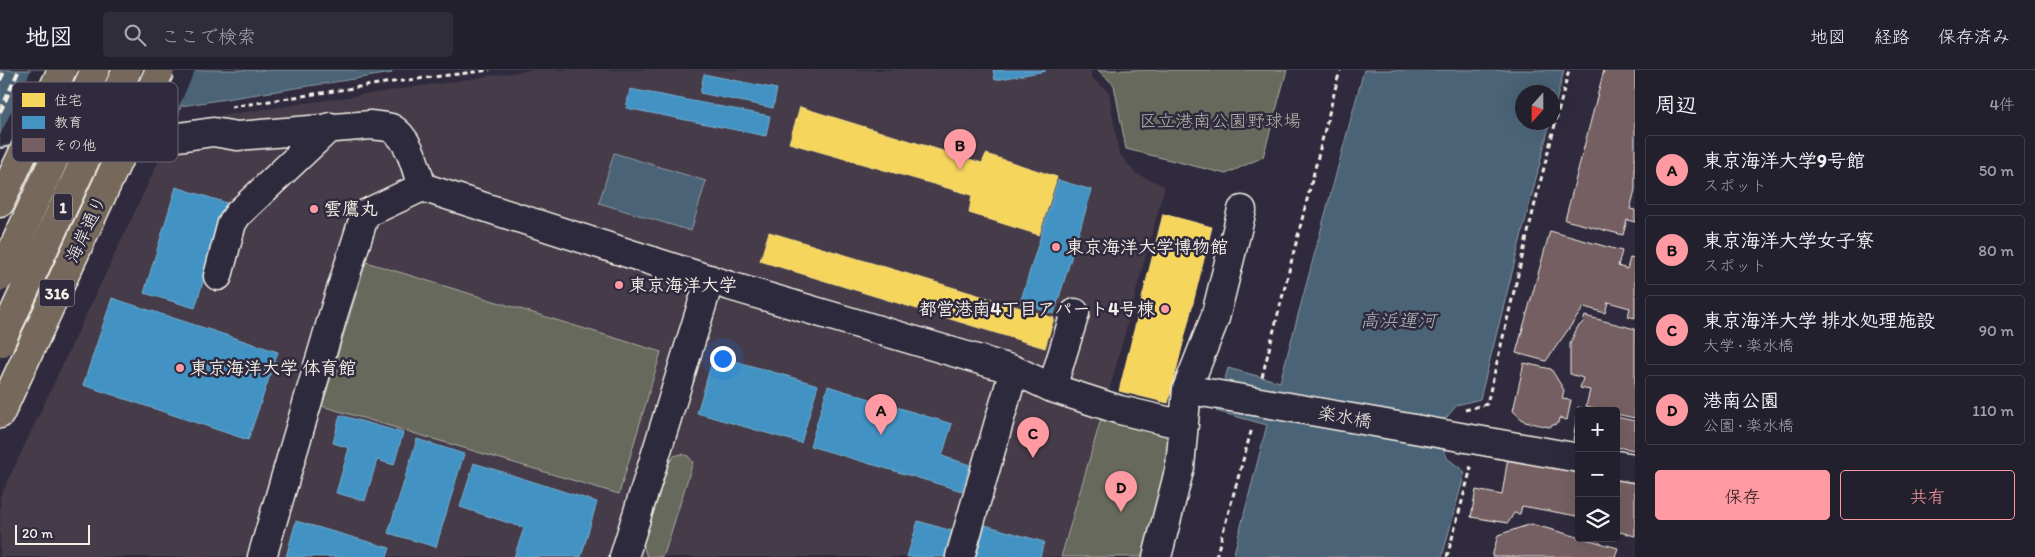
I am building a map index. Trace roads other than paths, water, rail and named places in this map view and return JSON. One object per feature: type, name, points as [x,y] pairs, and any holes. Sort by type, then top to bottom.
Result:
[{"type":"main road","points":[[56,82],[62,70]]},
{"type":"main road","name":"1","points":[[89,82],[95,70]]},
{"type":"main road","name":"1","points":[[121,82],[127,70]]},
{"type":"main road","name":"海岸通り","points":[[154,82],[160,70]]},
{"type":"main road","points":[[3,183],[14,162]]},
{"type":"main road","name":"1","points":[[0,277],[53,162]]},
{"type":"main road","name":"1","points":[[0,343],[84,162]]},
{"type":"main road","name":"海岸通り","points":[[0,414],[117,162]]},
{"type":"street","points":[[178,140],[213,132],[237,136],[371,124],[391,128],[402,138],[411,154],[422,187]]},
{"type":"street","points":[[218,276],[232,223],[238,214],[330,127]]},
{"type":"street","points":[[3,183],[89,162]]},
{"type":"street","points":[[262,557],[331,321],[365,214],[403,194],[422,187],[710,279],[1014,370],[1052,388],[1120,410],[1184,425]]},
{"type":"street","points":[[1157,557],[1180,467],[1184,425],[1215,318],[1242,210]]},
{"type":"street","points":[[624,557],[710,279]]},
{"type":"street","points":[[1052,388],[1074,313]]},
{"type":"street","points":[[960,557],[1014,370]]},
{"type":"street","name":"楽水橋","points":[[1195,391],[1575,457]]},
{"type":"street","points":[[1620,466],[1635,468]]},
{"type":"water","points":[[0,70],[391,70],[392,73],[181,106],[178,114],[178,82],[12,82],[12,145],[0,147]]},
{"type":"water","name":"高浜運河","points":[[1364,70],[1564,70],[1560,86],[1515,85],[1515,130],[1548,130],[1480,399],[1457,405],[1442,423],[1440,435],[1447,458],[1465,472],[1442,557],[1233,557],[1267,425],[1216,411],[1228,368],[1280,382]]},
{"type":"water","points":[[614,153],[706,181],[691,231],[599,203]]},
{"type":"railway","points":[[0,80],[5,70]]},
{"type":"railway","points":[[14,82],[19,70]]},
{"type":"railway","points":[[0,112],[12,85]]},
{"type":"place","name":"東京海洋大学女子寮","points":[[960,170]]},
{"type":"place","name":"雲鷹丸","points":[[314,209]]},
{"type":"place","name":"東京海洋大学博物館","points":[[1056,247]]},
{"type":"place","name":"東京海洋大学","points":[[619,285]]},
{"type":"place","name":"都営港南4丁目アパート4号棟","points":[[1165,309]]},
{"type":"place","name":"東京海洋大学 体育館","points":[[180,368]]},
{"type":"place","name":"東京海洋大学9号館","points":[[881,435]]},
{"type":"place","name":"東京海洋大学 排水処理施設","points":[[1033,458]]},
{"type":"place","name":"港南公園","points":[[1121,512]]},
{"type":"park label","name":"区立港南公園野球場","points":[[1220,121]]}]
